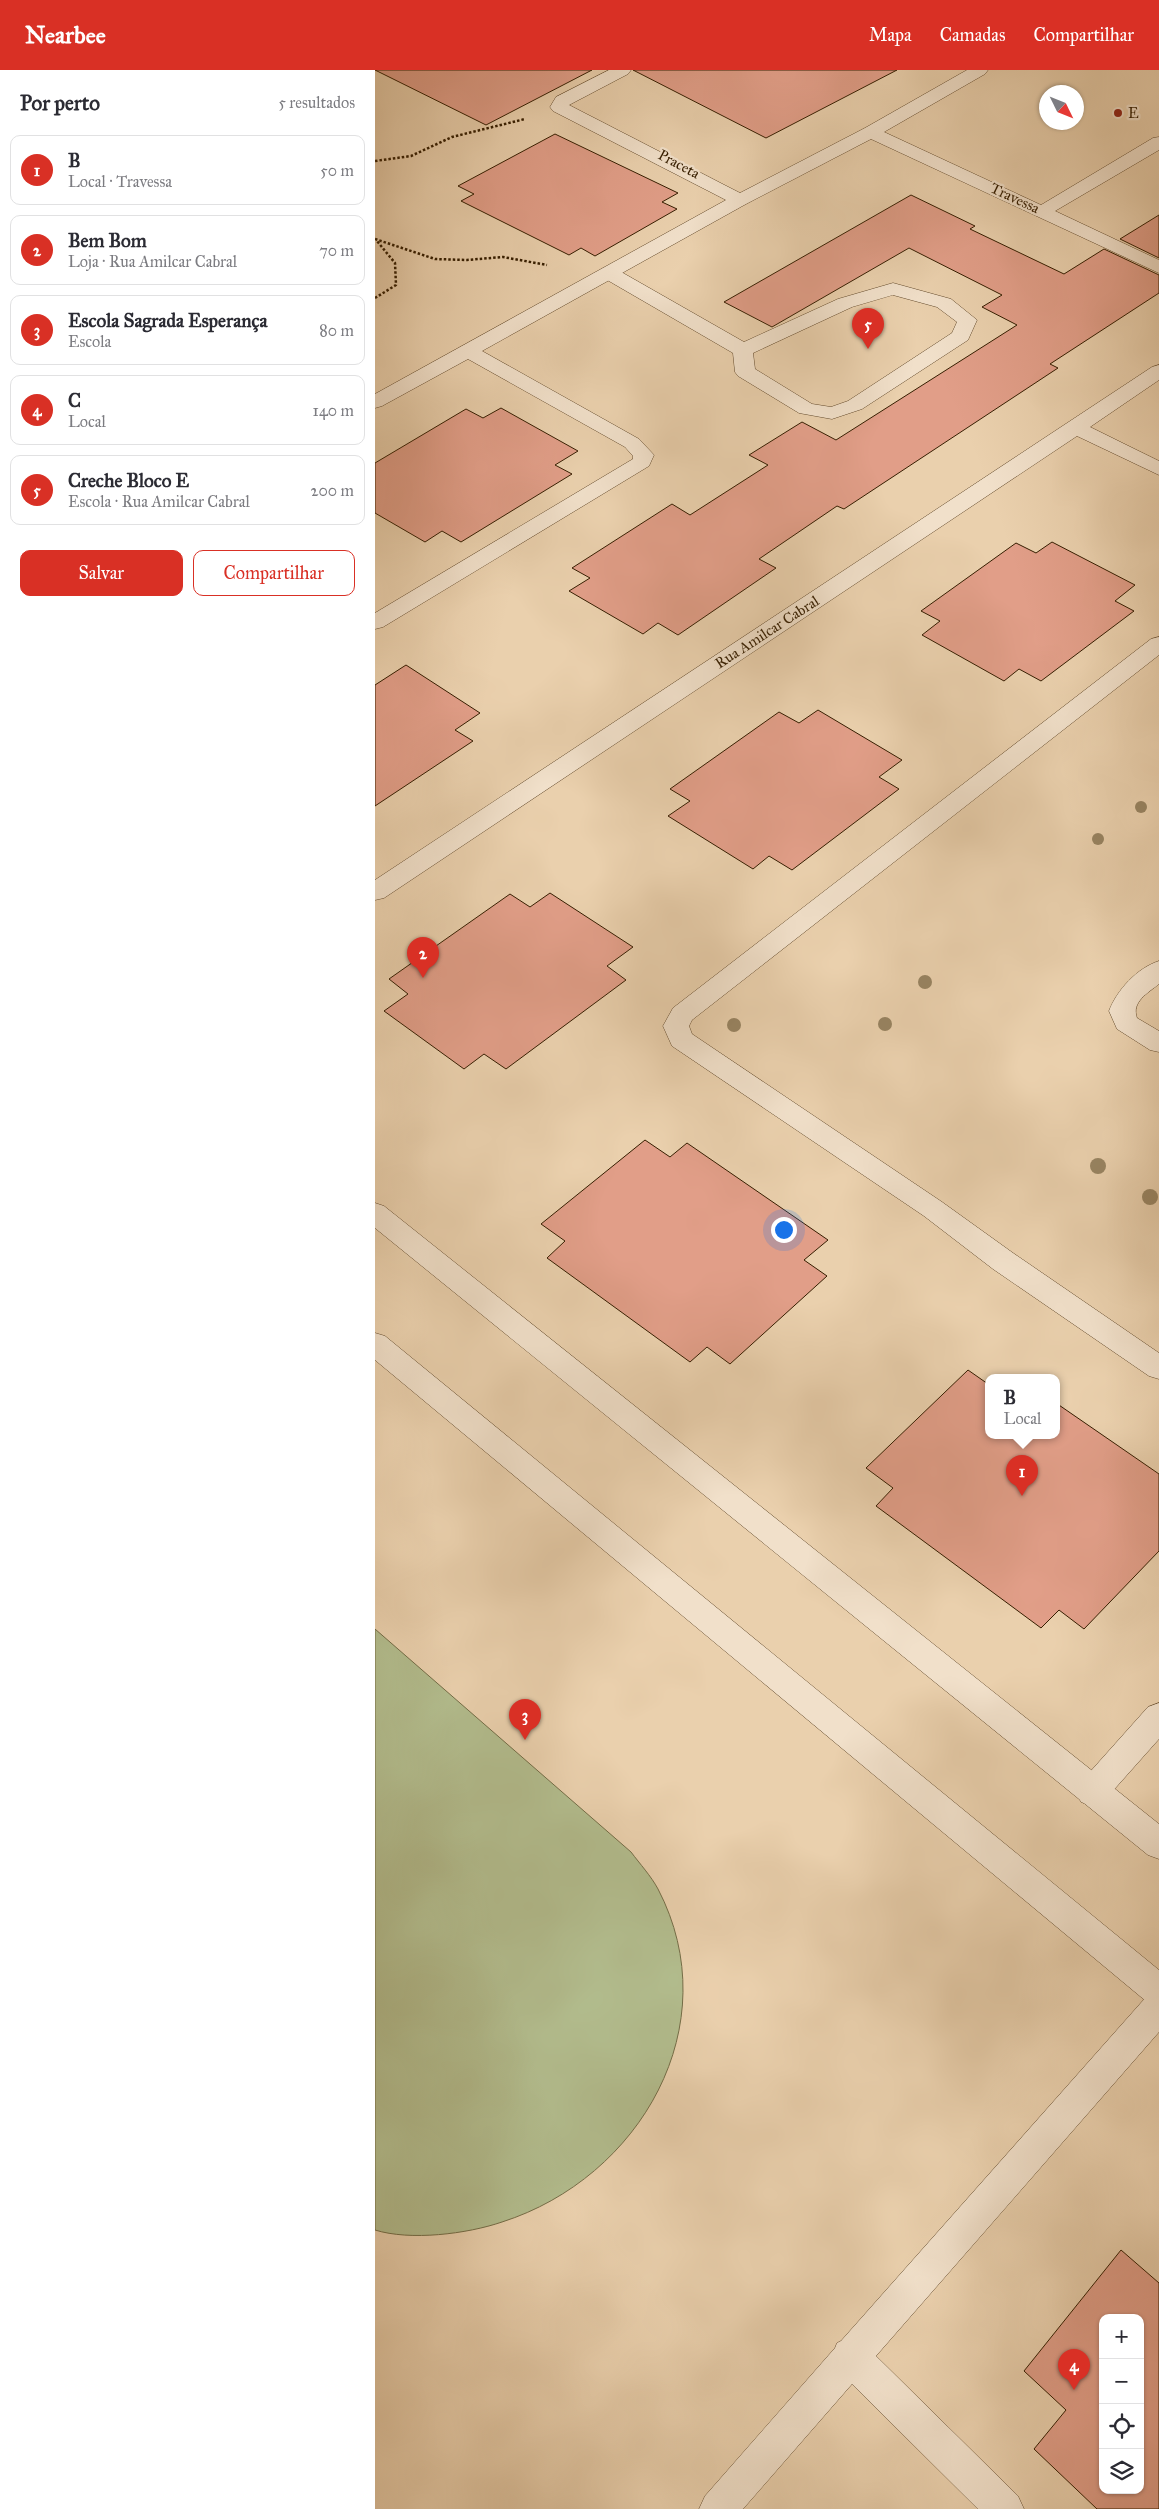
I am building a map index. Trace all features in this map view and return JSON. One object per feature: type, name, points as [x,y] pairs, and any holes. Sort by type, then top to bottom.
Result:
[{"type":"street","points":[[622,70],[562,100],[559,107],[740,200]]},
{"type":"street","points":[[375,402],[740,200],[871,132],[979,70]]},
{"type":"street","name":"Travessa","points":[[871,132],[1159,267]]},
{"type":"street","points":[[1043,211],[1159,142]]},
{"type":"street","points":[[609,273],[743,350]]},
{"type":"street","points":[[893,290],[944,303],[967,320],[961,336],[855,405],[832,413],[806,410],[745,372],[743,350],[845,303],[893,290]]},
{"type":"street","points":[[375,622],[642,462],[645,455],[631,443],[469,351]]},
{"type":"street","name":"Rua Amilcar Cabral","points":[[375,892],[1076,428],[1159,371]]},
{"type":"street","points":[[1076,428],[1159,469]]},
{"type":"street","points":[[1159,644],[682,1014],[676,1026],[681,1038],[933,1209],[1003,1261],[1159,1368]]},
{"type":"street","points":[[1159,970],[1127,997],[1121,1012],[1126,1023],[1159,1043]]},
{"type":"street","points":[[375,1213],[1159,1844]]},
{"type":"street","points":[[375,1344],[1159,1992]]},
{"type":"street","points":[[1092,1792],[1159,1717]]},
{"type":"street","points":[[718,2509],[1159,2007]]},
{"type":"street","points":[[851,2356],[1005,2509]]},
{"type":"path","points":[[375,161],[411,156],[452,137],[528,118]]},
{"type":"path","points":[[375,239],[435,259],[467,260],[503,257],[554,266]]},
{"type":"path","points":[[375,239],[395,263],[396,285],[375,298]]},
{"type":"green space","points":[[375,1629],[631,1852],[658,1889],[677,1941],[683,1992],[676,2043],[658,2090],[631,2133],[595,2171],[551,2201],[502,2222],[456,2233],[405,2235],[375,2230]]},
{"type":"building","points":[[375,70],[592,70],[486,125]]},
{"type":"building","points":[[633,70],[897,70],[766,138]]},
{"type":"building","points":[[555,134],[678,193],[662,202],[677,209],[595,256],[581,248],[569,255],[461,201],[474,194],[458,186]]},
{"type":"building","points":[[911,195],[975,226],[970,229],[1064,274],[1104,249],[1159,275],[1159,293],[1050,364],[1058,368],[844,509],[837,506],[759,559],[776,568],[678,635],[658,623],[643,634],[569,591],[590,578],[572,568],[672,504],[690,515],[768,465],[749,455],[802,422],[836,440],[1017,325],[982,307],[1002,295],[909,248],[772,327],[724,302]]},
{"type":"building","points":[[1159,215],[1159,258],[1120,239]]},
{"type":"building","points":[[501,408],[578,451],[555,465],[572,474],[461,542],[442,531],[425,542],[375,513],[375,463],[466,409],[483,418]]},
{"type":"building","points":[[1052,542],[1135,585],[1115,601],[1134,611],[1041,681],[1019,669],[1004,681],[922,635],[940,621],[921,611],[1016,543],[1036,553]]},
{"type":"building","points":[[406,665],[480,713],[455,730],[473,741],[375,806],[375,685]]},
{"type":"building","points":[[818,710],[902,760],[879,777],[899,789],[792,870],[769,856],[753,869],[668,816],[690,801],[670,789],[779,712],[799,723]]},
{"type":"building","points":[[550,893],[633,947],[607,966],[626,980],[506,1069],[484,1054],[464,1069],[384,1011],[408,994],[389,979],[510,894],[530,907]]},
{"type":"building","points":[[645,1140],[670,1157],[687,1143],[828,1240],[804,1260],[827,1276],[730,1364],[707,1347],[690,1362],[547,1258],[565,1241],[541,1224]]},
{"type":"building","points":[[968,1370],[985,1382],[985,1439],[1060,1439],[1060,1406],[1159,1474],[1159,1551],[1084,1629],[1059,1610],[1041,1628],[876,1506],[893,1488],[866,1468]]},
{"type":"building","points":[[1121,2250],[1159,2283],[1159,2509],[1097,2509],[1034,2449],[1066,2410],[1024,2371]]},
{"type":"place","name":"E","points":[[1118,113]]},
{"type":"place","name":"Creche Bloco E","points":[[868,349]]},
{"type":"place","name":"Bem Bom","points":[[423,978]]},
{"type":"place","name":"B","points":[[1022,1496]]},
{"type":"place","name":"Escola Sagrada Esperança","points":[[525,1740]]},
{"type":"place","name":"C","points":[[1074,2390]]}]
